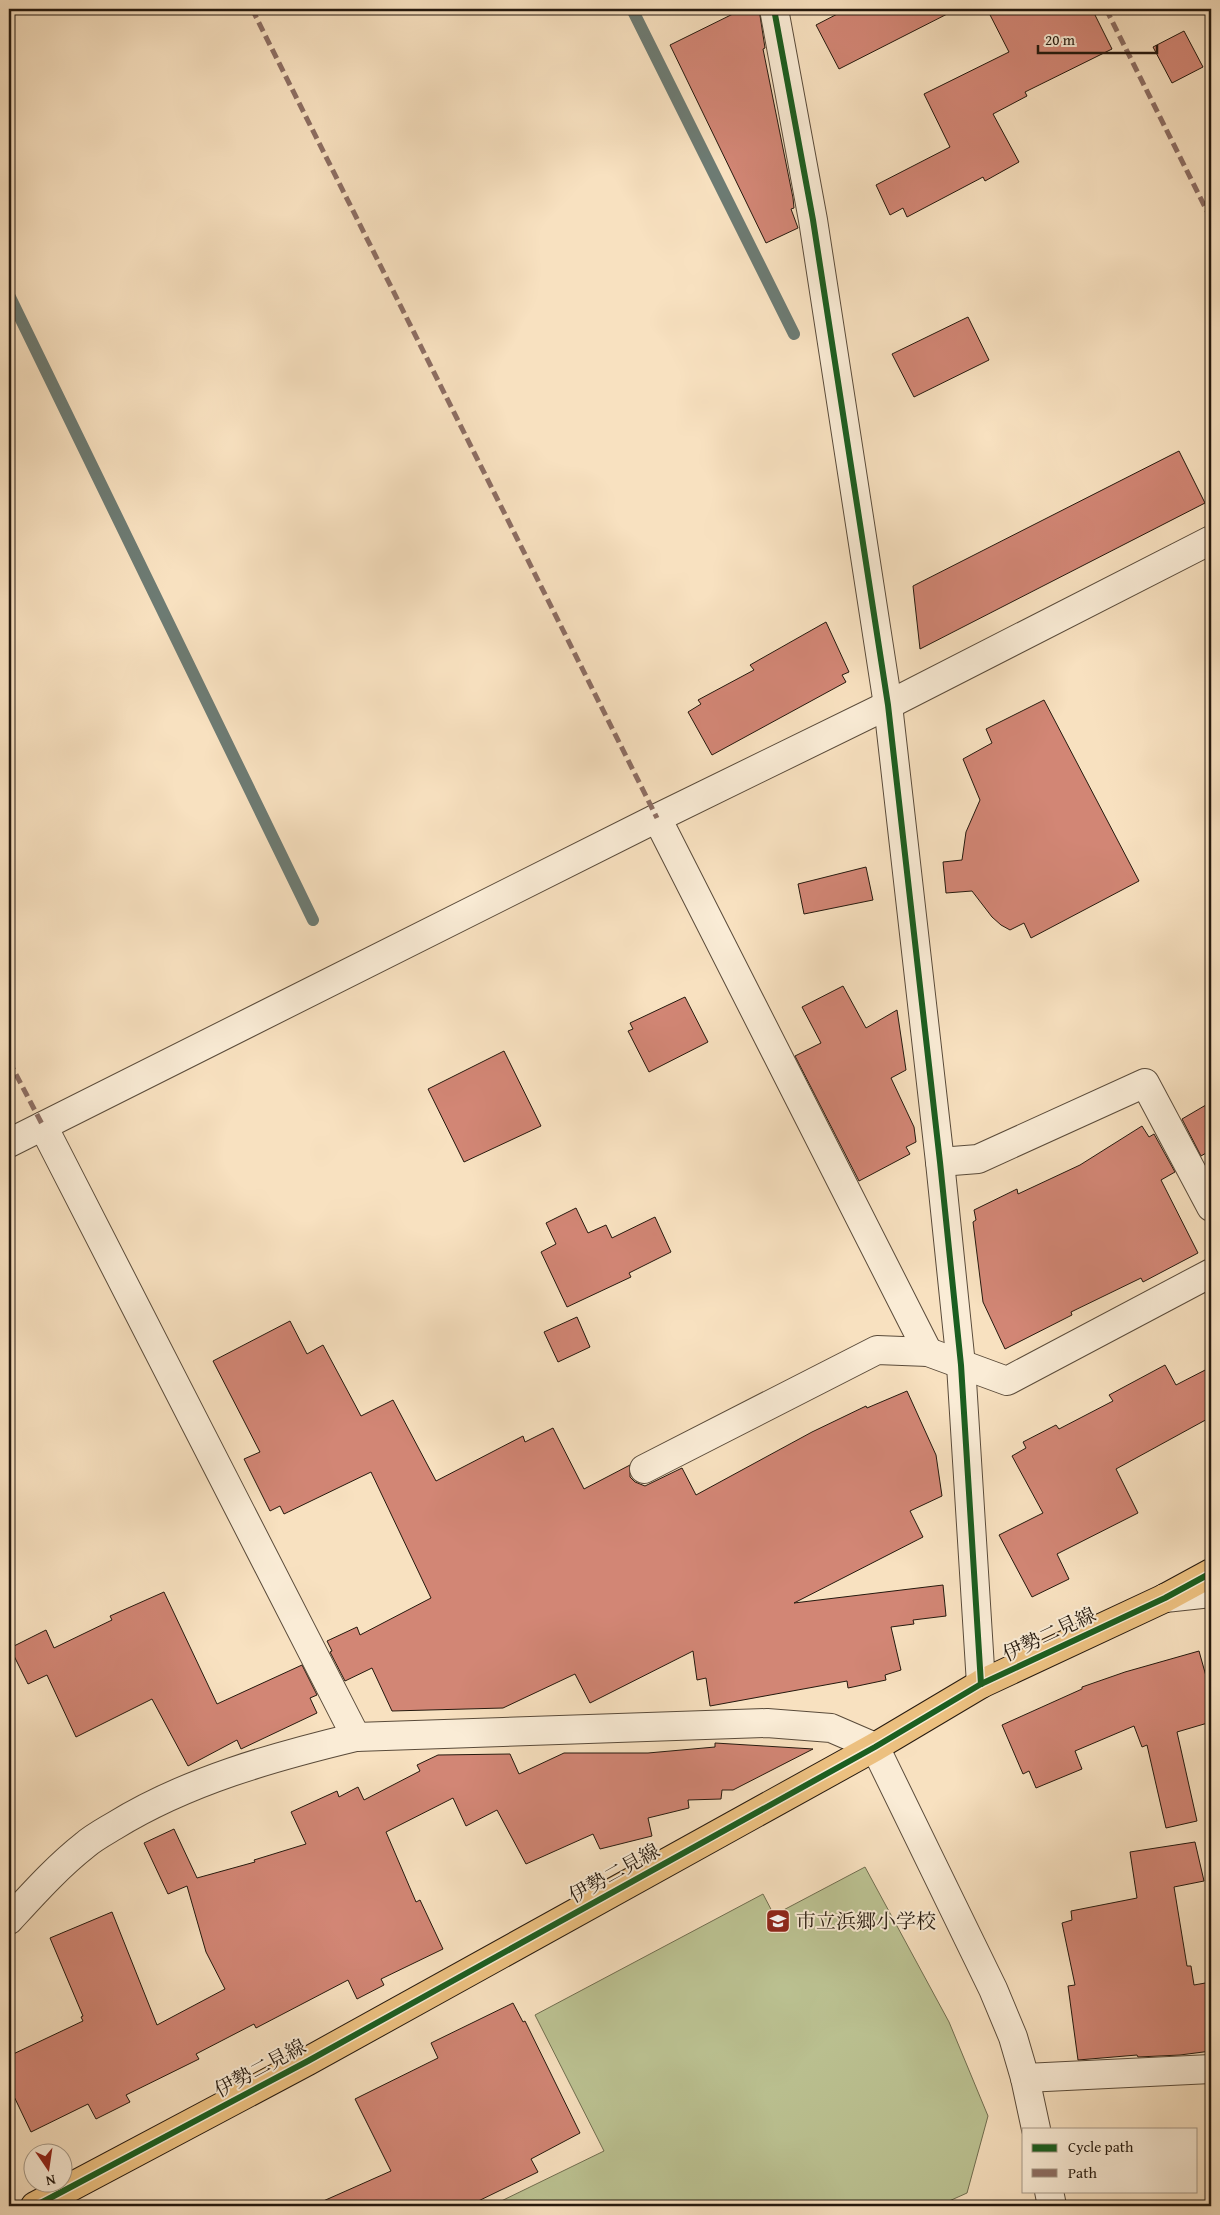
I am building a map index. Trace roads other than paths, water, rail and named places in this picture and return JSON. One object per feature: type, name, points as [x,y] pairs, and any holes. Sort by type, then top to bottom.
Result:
[{"type":"main road","name":"伊勢二見線","points":[[35,2206],[308,2061],[875,1747],[981,1684],[1165,1598],[1211,1573]]},
{"type":"street","points":[[774,9],[814,220],[888,705],[961,1365],[981,1684]]},
{"type":"street","points":[[9,1143],[657,818],[888,705],[1211,540]]},
{"type":"street","points":[[657,818],[928,1352]]},
{"type":"street","points":[[940,1162],[978,1159],[1145,1082],[1211,1207]]},
{"type":"street","points":[[43,1126],[356,1737]]},
{"type":"street","points":[[644,1469],[877,1350],[928,1352],[1007,1381],[1211,1273]]},
{"type":"street","points":[[1165,1598],[1211,1593]]},
{"type":"street","points":[[9,1920],[55,1871],[86,1844],[126,1819],[168,1797],[222,1776],[291,1753],[356,1737],[767,1723],[831,1728],[875,1747],[993,1990],[1013,2037],[1025,2078],[1036,2128]]},
{"type":"street","points":[[1025,2078],[1211,2069]]},
{"type":"street","points":[[1049,2192],[1052,2206]]},
{"type":"waterway","points":[[632,9],[794,334]]},
{"type":"waterway","points":[[9,295],[313,920]]},
{"type":"place","name":"市立浜郷小学校","points":[[778,1921]]}]
